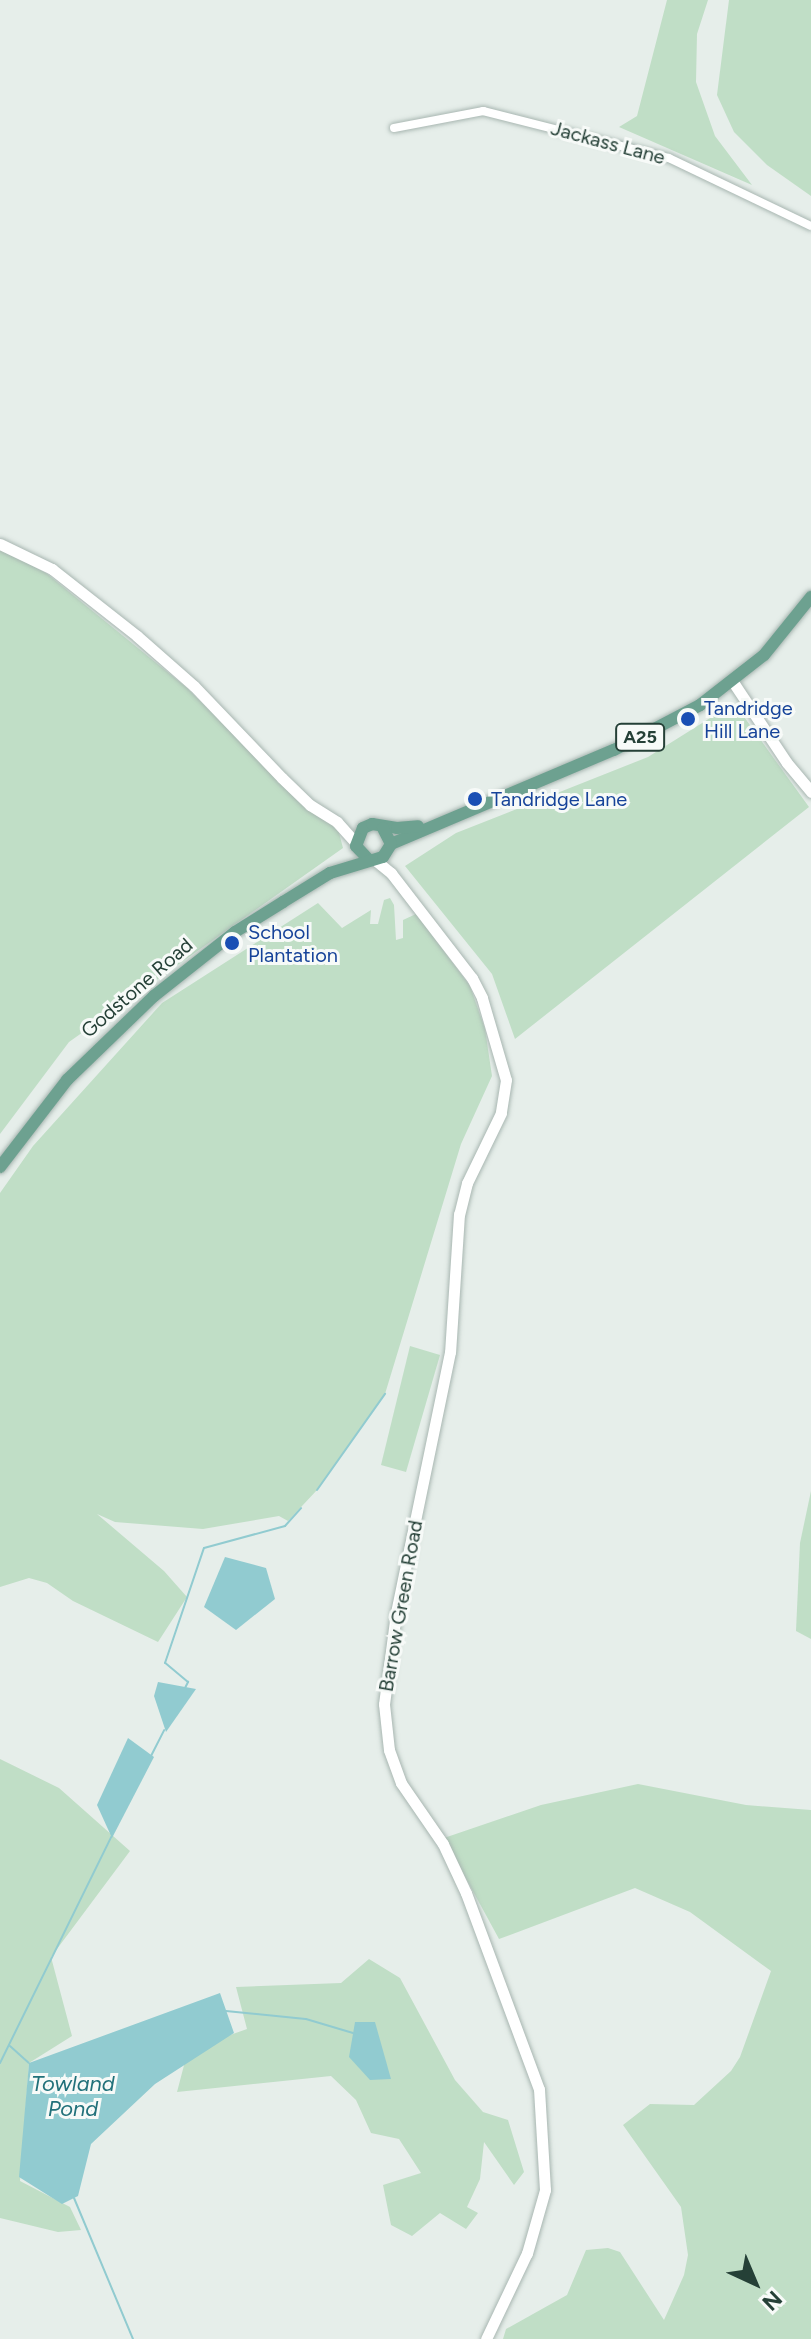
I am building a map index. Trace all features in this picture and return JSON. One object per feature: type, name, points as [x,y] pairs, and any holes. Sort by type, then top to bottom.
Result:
[{"type":"main road","name":"A25","points":[[389,848],[434,825],[666,725],[733,682],[764,655],[811,597]]},
{"type":"main road","points":[[372,824],[383,828],[389,848],[372,860],[356,844],[363,828],[372,824]]},
{"type":"main road","name":"A25","points":[[383,828],[434,825]]},
{"type":"main road","name":"Godstone Road","points":[[330,873],[356,844]]},
{"type":"main road","name":"Godstone Road","points":[[0,1167],[67,1080],[154,996],[235,932],[330,873],[372,860]]},
{"type":"street","name":"Jackass Lane","points":[[394,128],[483,111],[669,158],[811,226]]},
{"type":"street","points":[[0,544],[52,569],[137,636],[194,686],[300,796],[337,822],[356,844]]},
{"type":"street","points":[[733,682],[787,763],[811,792]]},
{"type":"street","points":[[337,822],[363,828]]},
{"type":"street","name":"Barrow Green Road","points":[[389,848],[391,873]]},
{"type":"street","name":"Barrow Green Road","points":[[372,860],[391,873],[472,978],[482,998],[506,1080],[501,1113],[467,1183],[459,1214],[450,1352],[396,1613],[384,1704],[389,1750],[401,1783],[443,1844],[466,1893],[539,2089],[545,2190],[527,2253],[486,2339]]},
{"type":"green space","points":[[667,0],[708,0],[697,34],[696,82],[715,136],[752,185],[619,127],[637,116]]},
{"type":"green space","points":[[729,0],[811,0],[811,196],[767,165],[734,132],[717,95]]},
{"type":"green space","points":[[0,549],[46,573],[187,688],[281,782],[338,829],[343,848],[69,1042],[0,1134]]},
{"type":"green space","points":[[734,703],[809,807],[515,1039],[492,974],[405,866],[456,833],[648,757]]},
{"type":"green space","points":[[390,898],[394,905],[396,940],[403,938],[403,920],[416,914],[470,986],[485,1029],[492,1076],[461,1144],[385,1394],[317,1490],[288,1521],[279,1516],[203,1529],[115,1522],[97,1514],[164,1571],[187,1597],[158,1642],[73,1601],[47,1583],[29,1578],[0,1587],[0,1193],[33,1146],[162,1003],[318,903],[342,928],[371,910],[370,924],[378,924],[384,900]]},
{"type":"green space","points":[[410,1346],[440,1355],[406,1472],[381,1465]]},
{"type":"green space","points":[[811,1491],[811,1639],[796,1631],[800,1543]]},
{"type":"green space","points":[[0,1759],[59,1788],[130,1851],[51,1957],[72,2036],[29,2063],[20,2181],[70,2207],[81,2230],[58,2232],[0,2218]]},
{"type":"green space","points":[[638,1784],[746,1805],[811,1810],[811,2339],[503,2339],[506,2329],[567,2295],[586,2250],[608,2248],[620,2252],[664,2320],[684,2275],[688,2255],[681,2207],[623,2125],[650,2104],[694,2105],[731,2071],[740,2057],[771,1971],[690,1912],[635,1888],[499,1939],[444,1838],[541,1805]]},
{"type":"green space","points":[[369,1959],[400,1978],[455,2080],[483,2112],[508,2120],[524,2172],[514,2185],[484,2142],[480,2179],[467,2207],[478,2213],[466,2229],[440,2213],[412,2236],[391,2225],[383,2185],[421,2173],[399,2139],[371,2133],[356,2100],[331,2076],[177,2092],[188,2050],[247,2029],[236,1987],[341,1983]]},
{"type":"water","points":[[225,1557],[266,1568],[275,1599],[236,1630],[204,1607]]},
{"type":"water","points":[[158,1682],[196,1689],[166,1732],[154,1696]]},
{"type":"water","points":[[128,1738],[154,1757],[112,1838],[97,1805]]},
{"type":"water","name":"Towland Pond","points":[[220,1993],[234,2033],[155,2084],[91,2144],[78,2196],[62,2204],[19,2177],[29,2063]]},
{"type":"water","points":[[355,2022],[375,2022],[391,2079],[370,2080],[349,2057]]},
{"type":"waterway","points":[[317,1490],[385,1394]]},
{"type":"waterway","points":[[185,1688],[188,1682],[165,1663],[204,1548],[285,1526],[301,1508]]},
{"type":"waterway","points":[[151,1756],[164,1730]]},
{"type":"waterway","points":[[0,2063],[111,1837]]},
{"type":"waterway","points":[[226,2011],[306,2019],[353,2033]]},
{"type":"waterway","points":[[10,2046],[29,2063]]},
{"type":"waterway","points":[[74,2198],[133,2339]]},
{"type":"place","name":"Tandridge Hill Lane","points":[[688,719]]},
{"type":"place","name":"Tandridge Lane","points":[[475,799]]},
{"type":"place","name":"School Plantation","points":[[232,943]]}]
